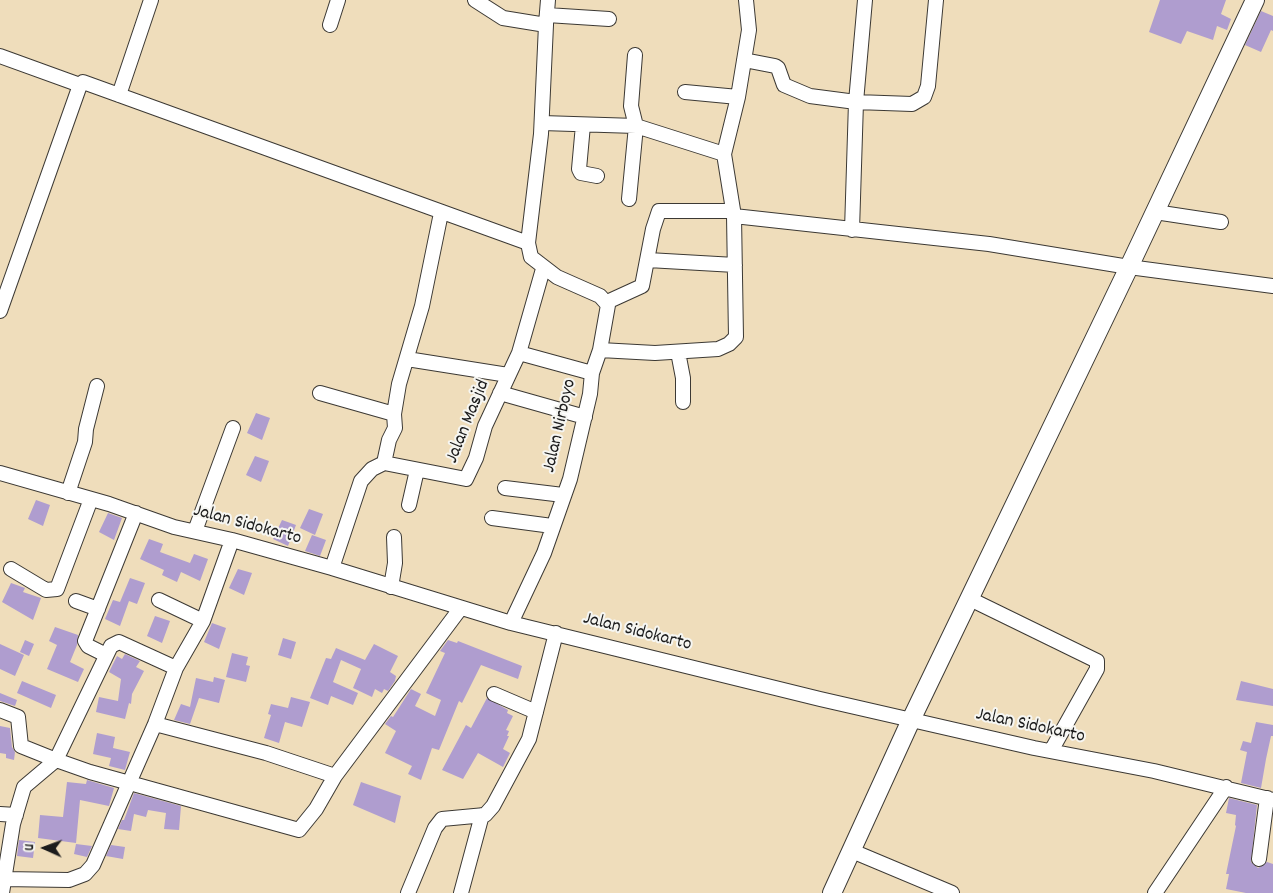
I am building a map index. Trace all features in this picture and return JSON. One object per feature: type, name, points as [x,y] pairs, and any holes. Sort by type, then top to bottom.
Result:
[{"type":"main road","points":[[832,893],[910,720],[970,599],[1255,0]]},
{"type":"street","points":[[119,95],[151,0]]},
{"type":"street","points":[[330,25],[338,0]]},
{"type":"street","points":[[475,0],[496,7],[516,21],[610,19]]},
{"type":"street","points":[[548,0],[542,123],[528,243],[531,257],[543,269],[600,296],[606,302],[642,286],[657,215],[734,214],[852,230],[989,244],[1129,267],[1273,286]]},
{"type":"street","points":[[600,350],[655,353],[718,349],[729,344],[736,337],[734,214],[724,154],[738,97],[749,30],[746,0]]},
{"type":"street","points":[[852,230],[856,102],[865,0]]},
{"type":"street","points":[[744,60],[775,66],[784,85],[810,96],[856,102],[912,104],[924,97],[928,86],[936,0]]},
{"type":"street","points":[[629,199],[636,126],[631,106],[635,55]]},
{"type":"street","points":[[0,56],[80,85]]},
{"type":"street","points":[[0,311],[80,85],[83,82],[528,243]]},
{"type":"street","points":[[685,92],[738,97]]},
{"type":"street","points":[[542,123],[636,126],[724,154]]},
{"type":"street","points":[[583,125],[579,169],[581,173],[597,176]]},
{"type":"street","points":[[1155,212],[1221,222]]},
{"type":"street","points":[[332,568],[361,481],[372,470],[384,463],[389,440],[395,428],[394,414],[422,306],[441,213]]},
{"type":"street","points":[[648,260],[735,265]]},
{"type":"street","name":"Jalan Masjid","points":[[384,463],[466,479],[476,458],[485,426],[519,353],[543,269]]},
{"type":"street","name":"Jalan Nirboyo","points":[[511,623],[544,553],[570,478],[585,417],[592,373],[600,350],[608,306],[606,302]]},
{"type":"street","points":[[678,352],[683,378],[683,402]]},
{"type":"street","points":[[519,353],[592,373]]},
{"type":"street","points":[[407,358],[508,375]]},
{"type":"street","points":[[68,493],[85,442],[86,429],[97,386]]},
{"type":"street","points":[[320,393],[394,414]]},
{"type":"street","points":[[500,393],[585,417]]},
{"type":"street","points":[[195,531],[233,428]]},
{"type":"street","points":[[408,505],[417,470]]},
{"type":"street","name":"Jalan Sidokarto","points":[[0,473],[195,531],[332,568],[460,609],[511,623],[910,720],[1226,787],[1270,799]]},
{"type":"street","points":[[505,488],[563,495]]},
{"type":"street","points":[[11,569],[46,590],[57,589],[91,499]]},
{"type":"street","points":[[106,655],[85,644],[136,513]]},
{"type":"street","points":[[492,518],[552,526]]},
{"type":"street","points":[[392,586],[395,562],[394,538]]},
{"type":"street","points":[[176,668],[119,642],[111,646],[56,760],[24,787],[16,814],[2,879],[69,880],[85,874],[93,865],[155,724],[176,668],[203,621],[232,540]]},
{"type":"street","points":[[970,599],[1097,661],[1097,669],[1051,751]]},
{"type":"street","points":[[159,600],[203,621]]},
{"type":"street","points":[[76,601],[98,610]]},
{"type":"street","points":[[0,710],[18,717],[20,746],[90,772],[299,830],[316,809],[335,776],[460,609]]},
{"type":"street","points":[[408,893],[435,828],[442,819],[482,815],[489,812],[511,774],[529,739],[556,633]]},
{"type":"street","points":[[494,694],[536,712]]},
{"type":"street","points":[[155,724],[266,753],[335,776]]},
{"type":"street","points":[[1156,893],[1226,787]]},
{"type":"street","points":[[1259,859],[1270,799]]},
{"type":"street","points":[[0,814],[16,814]]},
{"type":"street","points":[[461,893],[482,815]]},
{"type":"street","points":[[852,851],[952,893]]},
{"type":"building","points":[[1160,0],[1226,0],[1221,14],[1231,19],[1227,30],[1217,26],[1213,40],[1187,31],[1181,44],[1149,32]]},
{"type":"building","points":[[1261,11],[1273,16],[1273,31],[1271,30],[1261,52],[1245,45]]},
{"type":"building","points":[[256,413],[270,418],[262,440],[247,433]]},
{"type":"building","points":[[255,456],[269,461],[261,482],[246,475]]},
{"type":"building","points":[[36,500],[50,505],[43,526],[28,519]]},
{"type":"building","points":[[309,509],[323,514],[315,535],[300,528]]},
{"type":"building","points":[[108,513],[122,518],[114,540],[99,532]]},
{"type":"building","points":[[282,520],[296,525],[288,546],[273,539]]},
{"type":"building","points":[[312,535],[326,540],[320,556],[305,551]]},
{"type":"building","points":[[149,539],[163,544],[160,552],[190,563],[194,554],[208,559],[200,581],[181,572],[177,582],[162,575],[164,570],[140,559]]},
{"type":"building","points":[[238,569],[252,573],[244,595],[229,588]]},
{"type":"building","points":[[130,578],[145,583],[137,604],[129,601],[120,626],[105,619],[113,600],[120,602]]},
{"type":"building","points":[[11,583],[25,588],[23,592],[41,598],[33,620],[2,602]]},
{"type":"building","points":[[155,616],[170,621],[162,643],[147,636]]},
{"type":"building","points":[[212,623],[226,628],[219,649],[204,642]]},
{"type":"building","points":[[55,627],[78,635],[77,645],[70,662],[84,669],[78,682],[47,669],[57,645],[49,641]]},
{"type":"building","points":[[283,638],[296,642],[291,659],[278,655]]},
{"type":"building","points":[[25,640],[34,644],[29,656],[20,652]]},
{"type":"building","points":[[448,640],[457,643],[458,641],[522,666],[518,679],[481,665],[462,703],[459,701],[439,750],[432,748],[421,780],[408,774],[412,766],[385,753],[396,731],[385,724],[391,716],[393,717],[411,689],[421,694],[415,706],[435,716],[441,700],[426,693],[445,653],[440,651]]},
{"type":"building","points":[[0,644],[24,655],[15,676],[0,669]]},
{"type":"building","points":[[374,644],[398,656],[390,672],[396,676],[395,681],[388,691],[384,689],[382,693],[375,689],[372,697],[353,688],[361,669],[341,660],[333,682],[358,693],[353,705],[331,696],[328,705],[310,698],[326,658],[331,659],[336,648],[365,660]]},
{"type":"building","points":[[232,653],[248,657],[246,665],[250,666],[246,682],[226,677]]},
{"type":"building","points":[[125,654],[140,661],[136,667],[144,671],[132,694],[131,704],[129,703],[125,719],[96,712],[99,697],[118,701],[121,679],[109,672],[117,656],[122,659]]},
{"type":"building","points":[[214,677],[225,680],[219,703],[199,698],[190,724],[174,720],[181,704],[190,707],[196,678],[213,682]]},
{"type":"building","points":[[22,681],[56,695],[51,708],[17,693]]},
{"type":"building","points":[[1241,681],[1273,689],[1273,706],[1236,700]]},
{"type":"building","points":[[0,693],[17,700],[15,706],[0,701]]},
{"type":"building","points":[[291,697],[310,702],[302,727],[285,722],[279,743],[264,738],[271,715],[268,714],[271,704],[288,708]]},
{"type":"building","points":[[487,698],[508,710],[507,713],[513,716],[506,730],[509,731],[507,736],[509,736],[503,749],[510,753],[503,767],[478,753],[463,779],[442,770],[466,725],[471,728]]},
{"type":"building","points":[[1256,722],[1273,725],[1273,736],[1271,736],[1261,788],[1241,783],[1247,752],[1240,750],[1243,741],[1251,743]]},
{"type":"building","points":[[0,726],[10,728],[12,747],[15,752],[14,760],[6,758],[6,754],[0,753]]},
{"type":"building","points":[[97,733],[115,737],[113,748],[130,752],[125,770],[109,766],[111,758],[93,754]]},
{"type":"building","points":[[87,780],[114,788],[109,806],[80,800],[76,843],[38,838],[40,815],[63,817],[67,782],[86,784]]},
{"type":"building","points":[[361,782],[401,796],[395,823],[353,805]]},
{"type":"building","points":[[134,793],[181,806],[179,830],[164,829],[166,813],[148,810],[146,817],[134,814],[131,831],[118,829],[122,820],[124,820]]},
{"type":"building","points":[[1229,798],[1257,805],[1251,862],[1258,868],[1267,862],[1273,864],[1273,893],[1246,893],[1226,889],[1229,874],[1226,874],[1236,826],[1236,815],[1226,813]]},
{"type":"building","points":[[19,840],[35,842],[33,858],[17,856]]},
{"type":"building","points":[[76,844],[92,846],[87,857],[74,854]]},
{"type":"building","points":[[111,845],[125,847],[123,859],[106,856]]}]
